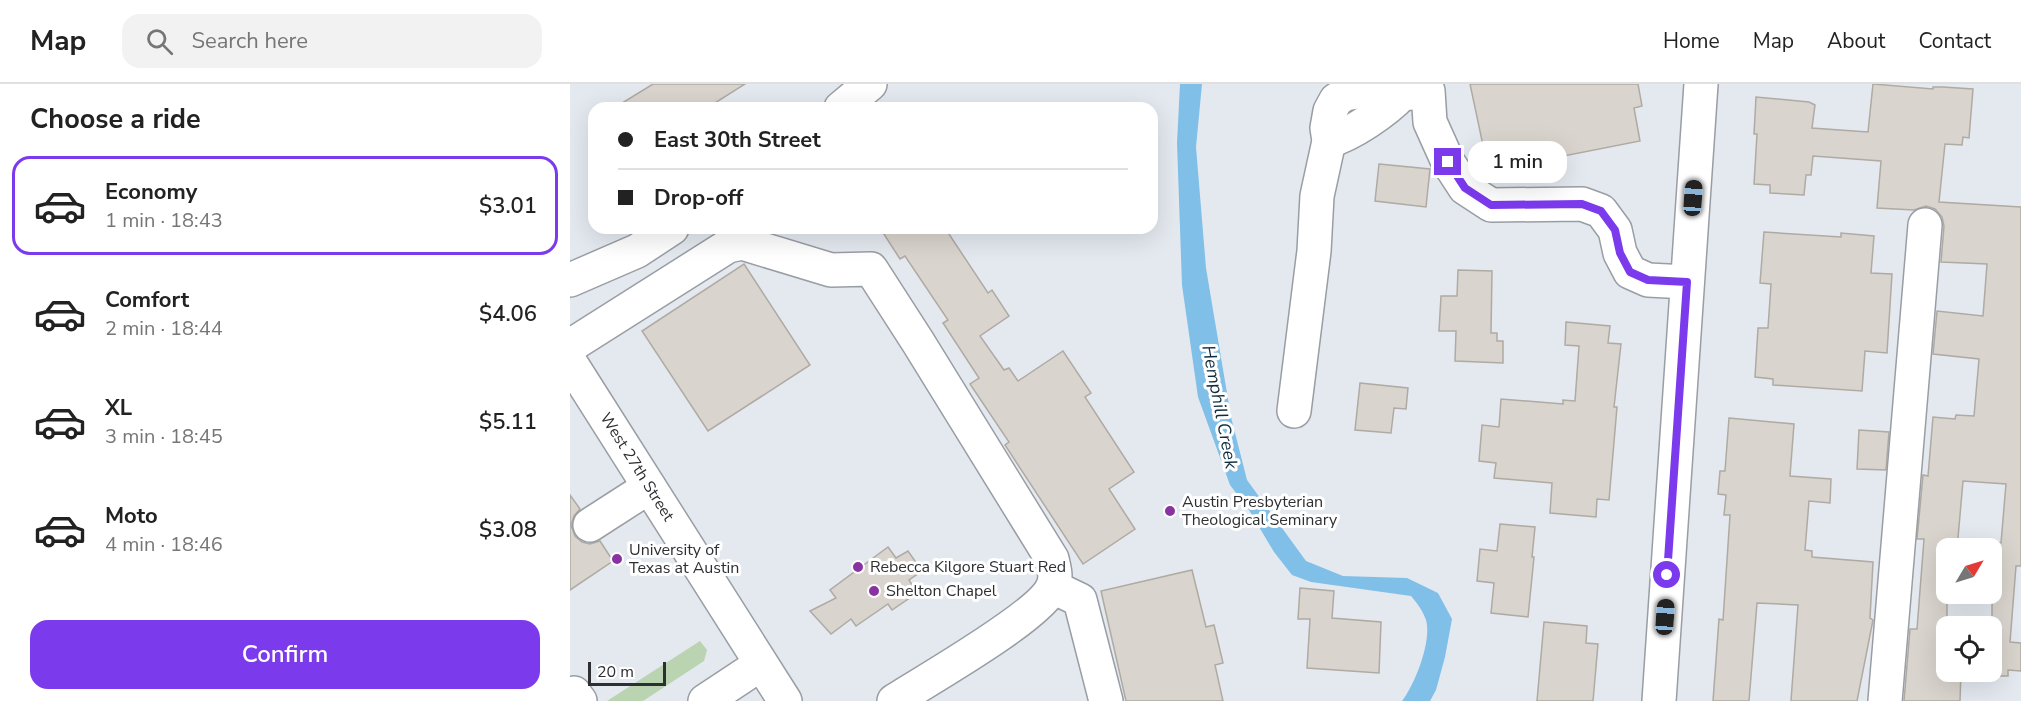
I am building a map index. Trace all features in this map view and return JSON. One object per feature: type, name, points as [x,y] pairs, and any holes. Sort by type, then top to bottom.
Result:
[{"type":"street","points":[[848,102],[870,84]]},
{"type":"street","points":[[1659,701],[1701,84]]},
{"type":"street","points":[[1294,411],[1314,251],[1317,196],[1329,141],[1327,128],[1330,111],[1336,100],[1345,94],[1389,87],[1402,94],[1428,91],[1430,122],[1448,162],[1465,188],[1491,205],[1582,204],[1601,211],[1615,230],[1620,253],[1630,272],[1648,280],[1687,282]]},
{"type":"street","points":[[1885,701],[1925,225]]},
{"type":"street","points":[[570,280],[637,251],[663,234]]},
{"type":"street","points":[[570,346],[728,246],[742,243],[831,270],[871,269],[1052,559],[1055,572],[1053,587],[1038,606],[1013,625],[894,701]]},
{"type":"street","name":"West 27th Street","points":[[570,362],[785,701]]},
{"type":"street","points":[[590,525],[650,487]]},
{"type":"street","points":[[1053,587],[1080,600],[1106,701]]},
{"type":"street","points":[[705,701],[761,664]]},
{"type":"green space","points":[[700,641],[707,650],[704,661],[643,701],[607,701]]},
{"type":"water","name":"Hemphill Creek","points":[[1180,84],[1202,84],[1196,147],[1206,268],[1231,417],[1247,480],[1306,561],[1343,576],[1407,578],[1438,593],[1452,619],[1445,657],[1436,690],[1430,701],[1402,701],[1417,673],[1427,639],[1426,620],[1420,607],[1411,596],[1311,582],[1292,575],[1230,485],[1198,397],[1182,285],[1177,143]]},
{"type":"building","points":[[653,84],[745,84],[716,102],[624,102]]},
{"type":"building","points":[[1470,84],[1638,84],[1642,106],[1634,108],[1640,141],[1548,159],[1550,170],[1503,179],[1501,167],[1488,169]]},
{"type":"building","points":[[1873,84],[1933,89],[1933,87],[1943,87],[1973,89],[1969,138],[1963,137],[1962,145],[1945,144],[1939,202],[2021,207],[2021,566],[2016,566],[2010,642],[2021,643],[2021,671],[2008,670],[2008,676],[2002,676],[2002,616],[1992,616],[1992,604],[2002,604],[2001,538],[2006,484],[1963,481],[1958,538],[1936,538],[1936,604],[1947,604],[1947,616],[1936,616],[1936,682],[1961,682],[1960,701],[1904,701],[1910,629],[1917,629],[1924,539],[1917,539],[1923,475],[1928,476],[1933,417],[1955,419],[1956,415],[1974,416],[1979,359],[1933,354],[1937,311],[1983,316],[1987,264],[1941,262],[1944,226],[1942,217],[1935,209],[1926,206],[1914,210],[1877,208],[1881,161],[1813,156],[1811,175],[1806,175],[1804,195],[1770,193],[1770,185],[1754,184],[1757,134],[1754,134],[1756,97],[1809,102],[1815,105],[1812,128],[1868,132]]},
{"type":"building","points":[[1379,164],[1430,169],[1426,207],[1375,201]]},
{"type":"building","points":[[1764,232],[1841,237],[1841,233],[1874,236],[1871,273],[1892,274],[1887,353],[1865,351],[1862,391],[1773,385],[1773,379],[1755,377],[1758,328],[1768,328],[1771,284],[1760,283]]},
{"type":"building","points":[[884,234],[949,234],[988,293],[992,290],[1009,316],[980,336],[1004,370],[1009,368],[1018,381],[1063,351],[1091,393],[1085,397],[1134,472],[1109,489],[1135,529],[1083,564],[1005,445],[1009,442],[970,384],[979,378],[943,323],[948,320],[905,256],[900,259]]},
{"type":"building","points":[[744,264],[810,365],[708,431],[642,331]]},
{"type":"building","points":[[1458,270],[1492,271],[1491,333],[1497,333],[1497,341],[1503,341],[1503,363],[1455,361],[1456,331],[1439,331],[1441,296],[1457,296]]},
{"type":"building","points":[[1566,322],[1610,326],[1608,343],[1621,344],[1614,407],[1617,407],[1609,500],[1597,499],[1596,517],[1550,513],[1552,483],[1494,478],[1496,463],[1479,461],[1482,425],[1499,427],[1501,399],[1563,404],[1563,400],[1575,401],[1579,346],[1565,345]]},
{"type":"building","points":[[1360,383],[1408,388],[1406,409],[1394,408],[1391,433],[1355,430]]},
{"type":"building","points":[[1729,418],[1794,424],[1790,476],[1831,479],[1830,503],[1809,501],[1805,550],[1812,551],[1812,557],[1873,562],[1870,618],[1873,620],[1857,701],[1791,701],[1798,605],[1757,603],[1749,701],[1713,701],[1719,619],[1723,620],[1730,515],[1724,515],[1726,495],[1718,494],[1720,471],[1725,471]]},
{"type":"building","points":[[1859,430],[1889,432],[1886,470],[1857,469]]},
{"type":"building","points":[[570,495],[580,509],[571,525],[575,536],[582,542],[590,544],[600,541],[613,561],[570,590]]},
{"type":"building","points":[[1500,524],[1535,527],[1528,617],[1491,613],[1494,583],[1477,581],[1480,549],[1497,551]]},
{"type":"building","name":"Shelton Chapel","points":[[888,547],[896,558],[908,551],[922,571],[909,580],[917,593],[892,610],[888,604],[856,626],[851,619],[831,634],[810,611],[836,598],[830,590]]},
{"type":"building","points":[[1192,570],[1206,627],[1214,625],[1223,663],[1215,665],[1223,701],[1126,701],[1101,591]]},
{"type":"building","points":[[1300,588],[1334,591],[1332,618],[1381,622],[1379,673],[1307,668],[1310,619],[1298,619]]},
{"type":"building","points":[[1544,622],[1587,626],[1586,643],[1598,644],[1593,701],[1537,701]]},
{"type":"place","name":"Austin Presbyterian Theological Seminary","points":[[1170,511]]},
{"type":"place","name":"University of Texas at Austin","points":[[617,559]]},
{"type":"place","name":"Rebecca Kilgore Stuart Red","points":[[858,567]]},
{"type":"place","name":"Shelton Chapel","points":[[874,591]]},
{"type":"route","points":[[1448,162],[1465,188],[1491,205],[1582,204],[1601,211],[1615,230],[1620,253],[1630,272],[1648,280],[1687,282],[1667,575]]}]
